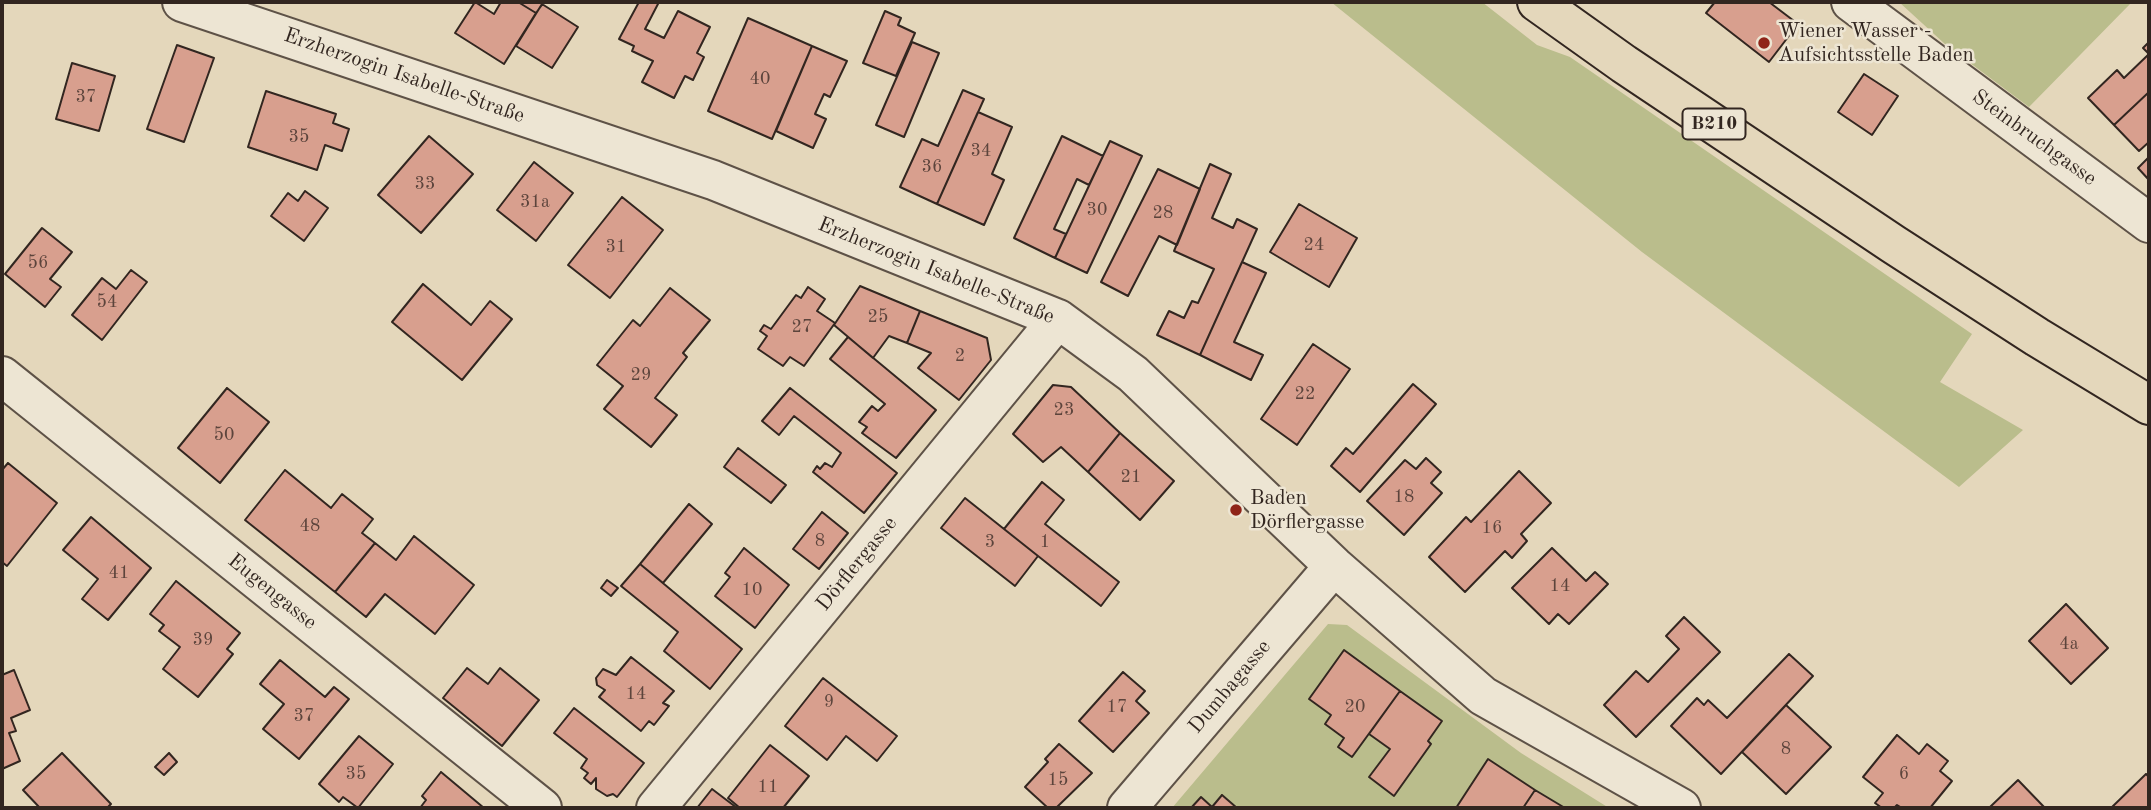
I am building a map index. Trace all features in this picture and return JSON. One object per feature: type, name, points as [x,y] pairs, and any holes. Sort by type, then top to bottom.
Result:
[{"type":"main road","name":"B210","points":[[1537,2],[1893,244],[2149,405]]},
{"type":"street","name":"Erzherzogin Isabelle-Straße","points":[[182,2],[713,180],[1058,319],[1133,374],[1334,566],[1483,696],[1681,808]]},
{"type":"street","name":"Steinbruchgasse","points":[[1851,2],[2149,223]]},
{"type":"street","name":"Dörflergasse","points":[[656,808],[1058,319]]},
{"type":"street","name":"Eugengasse","points":[[2,376],[542,808]]},
{"type":"street","name":"Dumbagasse","points":[[1127,808],[1334,566]]},
{"type":"green space","points":[[1331,2],[1482,2],[1537,45],[1570,57],[1972,334],[1940,382],[2023,430],[1959,487],[1642,252]]},
{"type":"green space","points":[[1899,2],[2132,2],[2029,107],[1946,45]]},
{"type":"green space","points":[[1328,624],[1347,625],[1521,753],[1609,808],[1172,808]]},
{"type":"building","points":[[475,2],[494,14],[501,2],[518,2],[536,13],[504,64],[455,33]]},
{"type":"building","points":[[518,2],[544,2],[536,13]]},
{"type":"building","points":[[639,2],[659,2],[645,29],[664,38],[678,11],[710,27],[697,53],[704,57],[693,80],[685,76],[674,98],[642,82],[653,61],[632,51],[634,46],[619,39]]},
{"type":"building","name":"Wiener Wasser - Aufsichtsstelle Baden","points":[[1715,2],[1769,2],[1798,24],[1769,62],[1706,13]]},
{"type":"building","points":[[542,4],[578,27],[552,68],[516,46]]},
{"type":"building","points":[[885,11],[901,18],[898,25],[915,33],[896,76],[863,63]]},
{"type":"building","points":[[748,18],[812,46],[772,139],[708,111]]},
{"type":"building","points":[[912,42],[939,53],[904,137],[876,125]]},
{"type":"building","points":[[2149,42],[2149,54],[2143,48]]},
{"type":"building","points":[[177,45],[214,58],[184,142],[147,129]]},
{"type":"building","points":[[812,46],[847,61],[830,97],[824,94],[815,114],[826,119],[813,148],[776,131]]},
{"type":"building","points":[[2149,54],[2149,92],[2114,125],[2088,98],[2117,70],[2124,78]]},
{"type":"building","points":[[72,63],[115,76],[99,131],[56,119]]},
{"type":"building","points":[[1864,74],[1898,96],[1872,135],[1838,112]]},
{"type":"building","points":[[963,90],[984,99],[937,204],[900,187],[922,139],[938,146]]},
{"type":"building","points":[[266,91],[336,114],[333,123],[349,129],[342,151],[325,145],[317,170],[248,147]]},
{"type":"building","points":[[2149,92],[2149,142],[2139,151],[2114,125]]},
{"type":"building","points":[[978,112],[1012,127],[992,174],[1004,180],[984,225],[937,204]]},
{"type":"building","points":[[429,136],[473,174],[421,233],[378,195]]},
{"type":"building","points":[[1062,136],[1103,156],[1089,185],[1077,179],[1054,229],[1066,234],[1055,258],[1014,238]]},
{"type":"building","points":[[1110,141],[1142,156],[1087,273],[1055,258]]},
{"type":"building","points":[[2149,157],[2149,180],[2138,168]]},
{"type":"building","points":[[534,162],[573,193],[536,241],[497,210]]},
{"type":"building","points":[[1210,164],[1231,174],[1212,218],[1233,228],[1237,219],[1257,229],[1200,355],[1157,335],[1169,311],[1184,318],[1192,301],[1198,303],[1214,269],[1174,251]]},
{"type":"building","points":[[1158,169],[1200,189],[1177,245],[1159,236],[1128,296],[1101,282]]},
{"type":"building","points":[[305,191],[328,208],[304,241],[271,216],[288,193],[298,201]]},
{"type":"building","points":[[622,197],[663,230],[610,298],[568,265]]},
{"type":"building","points":[[1299,204],[1357,238],[1329,287],[1270,252]]},
{"type":"building","points":[[42,228],[72,252],[50,279],[61,287],[45,307],[5,274]]},
{"type":"building","points":[[1242,262],[1266,273],[1234,342],[1263,355],[1251,380],[1200,355]]},
{"type":"building","points":[[131,270],[147,282],[102,340],[72,315],[102,278],[116,289]]},
{"type":"building","points":[[423,284],[471,325],[490,301],[512,319],[462,380],[392,322]]},
{"type":"building","points":[[860,286],[920,311],[907,343],[889,336],[873,358],[834,325]]},
{"type":"building","points":[[808,287],[825,299],[817,311],[835,323],[804,366],[790,357],[783,366],[758,349],[767,336],[760,331],[764,325],[771,329],[796,295],[801,298]]},
{"type":"building","points":[[670,288],[710,320],[683,353],[687,357],[655,398],[677,415],[651,447],[604,409],[623,386],[597,365],[633,320],[640,326]]},
{"type":"building","points":[[920,311],[987,338],[991,360],[959,400],[918,368],[931,353],[907,343]]},
{"type":"building","points":[[848,337],[936,410],[896,458],[862,433],[867,427],[859,422],[872,406],[878,411],[885,404],[830,359]]},
{"type":"building","points":[[1313,344],[1350,369],[1297,445],[1261,419]]},
{"type":"building","points":[[1413,384],[1436,404],[1360,492],[1331,466],[1346,448],[1353,454]]},
{"type":"building","points":[[1053,385],[1071,387],[1120,433],[1088,472],[1061,447],[1043,462],[1013,434]]},
{"type":"building","points":[[227,388],[269,422],[220,483],[178,448]]},
{"type":"building","points":[[790,388],[897,473],[864,513],[813,472],[817,466],[820,469],[825,463],[832,467],[841,453],[794,416],[779,435],[762,421]]},
{"type":"building","points":[[1120,433],[1174,481],[1140,520],[1088,472]]},
{"type":"building","points":[[738,448],[786,485],[771,503],[724,467]]},
{"type":"building","points":[[1426,458],[1441,472],[1431,483],[1442,493],[1404,535],[1367,501],[1405,460],[1416,469]]},
{"type":"building","points":[[8,463],[57,503],[7,566],[2,562],[2,470]]},
{"type":"building","points":[[285,470],[331,508],[342,494],[373,519],[362,533],[375,543],[335,592],[245,520]]},
{"type":"building","points":[[1519,471],[1551,503],[1521,534],[1527,541],[1512,558],[1505,551],[1465,592],[1429,557],[1466,517],[1471,522]]},
{"type":"building","points":[[1042,482],[1064,500],[1045,524],[1119,582],[1101,606],[1004,529]]},
{"type":"building","points":[[965,498],[1038,556],[1015,586],[941,528]]},
{"type":"building","points":[[689,504],[712,524],[663,583],[640,564]]},
{"type":"building","points":[[822,512],[848,533],[819,569],[793,549]]},
{"type":"building","points":[[91,517],[151,568],[108,620],[82,599],[98,579],[63,550]]},
{"type":"building","points":[[414,536],[474,585],[435,634],[385,594],[366,617],[335,592],[375,543],[396,560]]},
{"type":"building","points":[[744,548],[789,585],[755,628],[715,596],[730,577],[725,573]]},
{"type":"building","points":[[1552,548],[1586,581],[1595,572],[1608,584],[1569,624],[1558,614],[1549,624],[1512,588]]},
{"type":"building","points":[[640,564],[742,649],[710,689],[664,651],[678,632],[621,586]]},
{"type":"building","points":[[607,580],[618,588],[611,596],[601,588]]},
{"type":"building","points":[[176,581],[240,633],[227,649],[233,654],[198,697],[163,669],[180,647],[159,631],[164,625],[150,614]]},
{"type":"building","points":[[2066,604],[2108,648],[2071,684],[2029,641]]},
{"type":"building","points":[[1684,617],[1720,652],[1636,737],[1604,705],[1636,671],[1648,682],[1679,649],[1666,636]]},
{"type":"building","points":[[1344,650],[1400,691],[1352,757],[1338,747],[1344,738],[1325,724],[1331,715],[1309,699]]},
{"type":"building","points":[[1789,654],[1813,676],[1721,774],[1671,726],[1697,698],[1704,705],[1708,700],[1727,718]]},
{"type":"building","points":[[631,657],[674,691],[663,703],[669,706],[654,725],[649,721],[641,731],[599,697],[605,690],[597,685],[596,678],[603,669],[616,675]]},
{"type":"building","points":[[280,660],[325,697],[334,687],[349,699],[299,759],[263,729],[284,704],[260,684]]},
{"type":"building","points":[[467,668],[488,684],[500,668],[539,700],[502,746],[443,698]]},
{"type":"building","points":[[14,670],[30,710],[11,718],[16,731],[9,733],[20,761],[2,769],[2,675]]},
{"type":"building","points":[[1123,672],[1145,691],[1136,701],[1149,713],[1113,752],[1079,721]]},
{"type":"building","points":[[823,678],[897,736],[877,761],[846,736],[827,760],[785,726]]},
{"type":"building","points":[[1400,691],[1442,721],[1428,741],[1431,744],[1394,796],[1369,777],[1390,749],[1369,734]]},
{"type":"building","points":[[1786,705],[1831,747],[1786,794],[1742,752]]},
{"type":"building","points":[[574,708],[644,763],[617,797],[613,794],[607,796],[596,789],[596,778],[591,784],[584,778],[588,773],[581,768],[587,759],[554,733]]},
{"type":"building","points":[[1897,735],[1919,754],[1927,744],[1948,761],[1940,771],[1952,781],[1930,808],[1902,808],[1897,805],[1894,808],[1882,808],[1875,803],[1883,793],[1863,777]]},
{"type":"building","points":[[359,736],[393,764],[358,808],[343,797],[339,802],[319,784]]},
{"type":"building","points":[[1059,744],[1092,773],[1056,808],[1048,808],[1025,787],[1048,762],[1045,759]]},
{"type":"building","points":[[770,745],[809,776],[783,808],[740,808],[728,798]]},
{"type":"building","points":[[62,753],[111,804],[107,808],[40,808],[23,790]]},
{"type":"building","points":[[169,753],[177,762],[164,775],[155,767]]},
{"type":"building","points":[[1488,759],[1535,790],[1523,808],[1456,808]]},
{"type":"building","points":[[441,772],[484,808],[420,808],[426,800],[422,796]]},
{"type":"building","points":[[2146,774],[2149,777],[2149,808],[2111,808]]},
{"type":"building","points":[[2018,780],[2045,808],[1989,808]]},
{"type":"building","points":[[712,789],[737,808],[697,808]]},
{"type":"building","points":[[1535,790],[1565,808],[1523,808]]},
{"type":"building","points":[[1222,795],[1237,808],[1191,808],[1201,797],[1212,807]]},
{"type":"place","name":"Wiener Wasser - Aufsichtsstelle Baden","points":[[1764,43]]},
{"type":"place","name":"Baden Dörflergasse","points":[[1236,510]]}]
